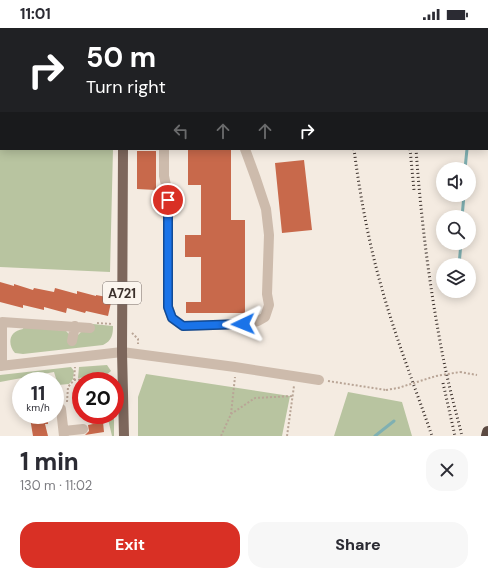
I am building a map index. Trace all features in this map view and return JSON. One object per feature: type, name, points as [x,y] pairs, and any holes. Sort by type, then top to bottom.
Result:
[{"type":"highway","points":[[487,436],[488,432]]},
{"type":"main road","name":"A721","points":[[123,150],[123,372]]},
{"type":"main road","name":"A721","points":[[124,424],[124,436]]},
{"type":"street","points":[[164,150],[164,176],[167,190],[168,209],[168,307],[172,318],[183,326],[243,324],[258,321],[265,316],[269,305],[267,294],[269,235],[266,209],[245,150]]},
{"type":"street","points":[[90,328],[1,322],[1,366],[122,352],[235,366],[319,380]]},
{"type":"street","points":[[72,340],[74,326]]},
{"type":"street","points":[[63,424],[64,434],[83,429]]},
{"type":"path","points":[[75,372],[76,358]]},
{"type":"path","points":[[222,436],[231,414],[235,366]]},
{"type":"path","points":[[319,380],[386,390],[398,388],[436,376],[460,372],[477,375]]},
{"type":"path","points":[[287,436],[296,376]]},
{"type":"path","points":[[64,409],[66,408],[68,387],[72,382]]},
{"type":"path","points":[[231,414],[255,398],[293,396]]},
{"type":"green space","points":[[0,150],[113,150],[110,272],[0,267]]},
{"type":"green space","points":[[93,324],[113,326],[111,337],[103,345],[23,354],[15,353],[10,342],[12,335],[18,330],[23,329],[24,326],[66,331],[69,334],[78,335],[81,332],[92,332]]},
{"type":"green space","points":[[107,365],[111,371],[79,372],[79,367]]},
{"type":"green space","points":[[71,367],[74,371],[72,372],[72,380],[69,384],[64,384],[64,372],[27,372]]},
{"type":"green space","points":[[12,374],[12,380],[0,382],[0,375]]},
{"type":"green space","points":[[146,374],[290,396],[282,436],[138,436],[138,397]]},
{"type":"green space","points":[[348,392],[402,402],[412,436],[334,436]]},
{"type":"green space","points":[[109,424],[114,424],[114,436],[112,436]]},
{"type":"building","points":[[188,150],[231,150],[231,220],[245,220],[245,313],[186,313],[186,302],[201,302],[201,257],[185,257],[185,235],[201,235],[201,185],[188,185]]},
{"type":"building","points":[[137,151],[156,151],[156,190],[137,189]]},
{"type":"building","points":[[304,160],[312,230],[282,233],[275,163]]},
{"type":"building","points":[[0,282],[14,286],[14,284],[33,290],[34,288],[54,292],[55,288],[77,294],[77,291],[112,298],[108,316],[86,311],[85,313],[67,308],[66,313],[44,307],[44,310],[23,305],[23,308],[0,302]]},
{"type":"building","points":[[31,424],[45,424],[48,436],[33,436]]},
{"type":"building","points":[[103,424],[104,432],[85,435],[89,431],[88,425]]},
{"type":"waterway","points":[[466,162],[467,150]]},
{"type":"waterway","points":[[463,202],[463,210]]},
{"type":"waterway","points":[[460,250],[460,258]]},
{"type":"waterway","points":[[375,436],[394,421]]},
{"type":"railway","points":[[354,150],[365,220],[377,272],[393,326],[432,436]]},
{"type":"railway","points":[[410,150],[414,190]]},
{"type":"railway","points":[[416,150],[423,229],[434,309],[446,371],[462,436]]},
{"type":"railway","points":[[443,383],[455,436]]},
{"type":"route","points":[[168,200],[168,307],[172,318],[183,326],[243,324]]}]
